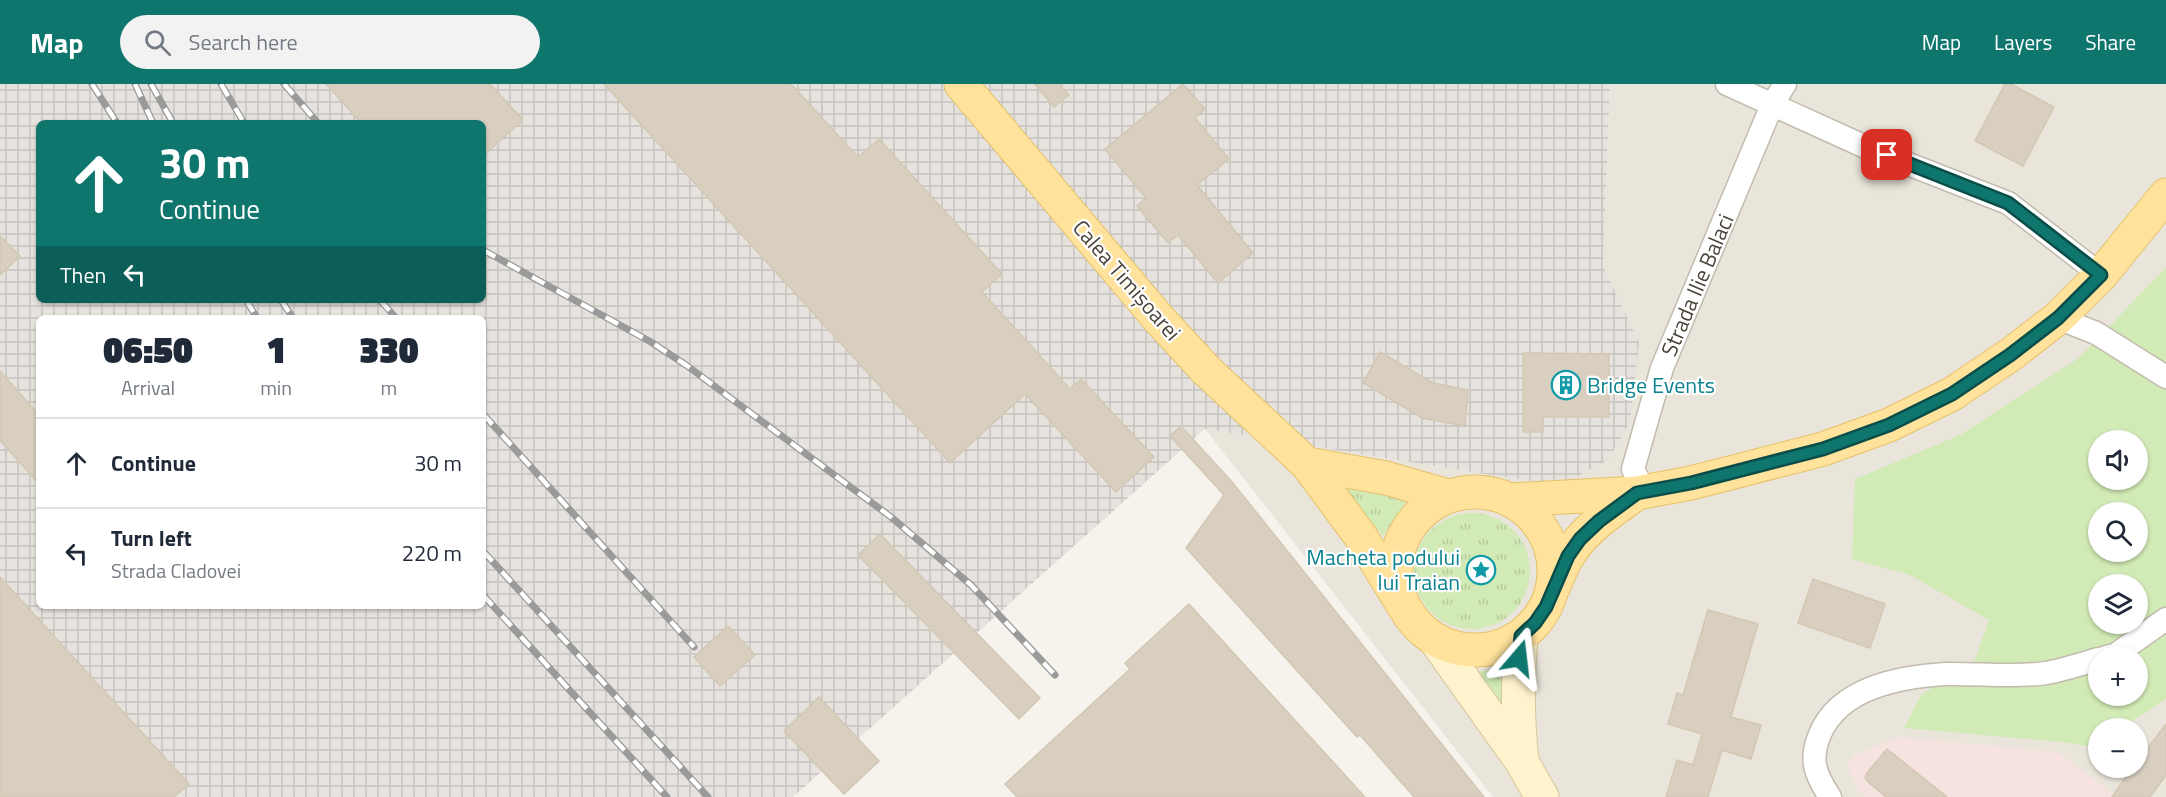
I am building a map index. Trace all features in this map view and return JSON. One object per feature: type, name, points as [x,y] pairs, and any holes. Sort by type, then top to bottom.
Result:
[{"type":"main road","name":"Calea Timișoarei","points":[[961,84],[1158,318],[1208,371],[1307,464],[1361,537],[1403,605]]},
{"type":"main road","points":[[1510,500],[1641,492],[1691,483],[1823,449],[1889,425],[1952,394],[2010,355],[2058,318],[2101,275],[2166,195]]},
{"type":"main road","points":[[1307,464],[1386,478],[1448,496]]},
{"type":"main road","points":[[1553,588],[1554,567],[1550,546],[1541,527],[1527,512],[1510,500],[1490,493],[1469,492],[1448,496],[1425,509],[1407,528],[1397,553],[1396,579],[1403,605],[1417,626],[1437,641],[1457,649],[1479,651],[1501,646],[1521,636],[1535,623],[1546,607],[1568,556],[1580,539],[1599,521],[1641,492]]},
{"type":"main road","points":[[1521,636],[1516,716],[1522,762]]},
{"type":"main road","points":[[1437,641],[1522,762],[1542,797]]},
{"type":"street","points":[[1727,84],[1870,149],[2008,203],[2101,275]]},
{"type":"street","name":"Strada Ilie Balaci","points":[[1641,492],[1633,469],[1662,368],[1772,105],[1785,84]]},
{"type":"street","points":[[2058,318],[2096,333],[2166,377]]},
{"type":"street","points":[[2128,646],[2166,619]]},
{"type":"street","points":[[1830,797],[1817,778],[1814,750],[1825,723],[1849,698],[1873,688],[1910,678],[1946,674],[2045,673],[2088,662]]},
{"type":"shaded area","points":[[0,84],[1610,84],[1603,266],[1639,342],[1630,422],[1608,460],[1559,486],[1205,429],[793,797],[0,797]]},
{"type":"shaded area","points":[[1610,84],[2166,84],[2166,797],[1493,797],[1205,429],[1559,486],[1639,342],[1603,266]]},
{"type":"shaded area","points":[[1897,737],[2057,752],[2088,775],[2088,778],[2092,778],[2117,797],[1865,797],[1859,791],[1847,766],[1853,756]]},
{"type":"green space","points":[[2166,267],[2166,699],[2137,718],[2088,718],[2088,746],[2064,742],[1904,728],[1921,695],[1975,660],[1989,620],[1910,575],[1852,559],[1855,479],[1960,435],[2079,358]]},
{"type":"green space","points":[[1319,470],[1406,502],[1383,536],[1359,506]]},
{"type":"green space","points":[[1472,513],[1494,518],[1513,530],[1525,549],[1530,571],[1525,593],[1513,612],[1494,624],[1472,629],[1450,624],[1431,612],[1419,593],[1414,571],[1419,549],[1431,530],[1450,518]]},
{"type":"green space","points":[[1510,665],[1506,731],[1477,672]]},
{"type":"building","points":[[326,84],[490,84],[523,120],[486,153],[486,120],[358,120]]},
{"type":"building","points":[[604,84],[791,84],[858,157],[879,139],[1002,274],[982,292],[1070,389],[1081,379],[1154,457],[1116,492],[1025,394],[950,463]]},
{"type":"building","points":[[1035,84],[1059,84],[1069,95],[1054,107]]},
{"type":"building","points":[[1183,84],[1205,109],[1195,118],[1229,159],[1197,185],[1253,253],[1218,283],[1178,235],[1168,243],[1137,206],[1146,198],[1105,149]]},
{"type":"building","points":[[2005,84],[2011,84],[2054,107],[2023,166],[1975,141]]},
{"type":"building","points":[[0,236],[20,256],[0,275]]},
{"type":"building","points":[[1380,352],[1433,383],[1468,390],[1465,426],[1422,418],[1363,383]]},
{"type":"building","name":"Bridge Events","points":[[1523,353],[1609,354],[1609,417],[1543,417],[1543,432],[1523,432]]},
{"type":"building","points":[[0,371],[36,412],[36,481],[0,440]]},
{"type":"building","points":[[1181,426],[1233,483],[1484,797],[1414,797],[1360,735],[1357,737],[1186,548],[1224,495],[1170,436]]},
{"type":"building","points":[[880,534],[1040,698],[1019,719],[858,555]]},
{"type":"building","points":[[0,577],[189,784],[174,797],[0,797]]},
{"type":"building","points":[[1813,579],[1885,604],[1870,648],[1798,623]]},
{"type":"building","points":[[1189,604],[1365,797],[1017,797],[1005,784],[1130,669],[1125,663]]},
{"type":"building","points":[[1708,610],[1758,624],[1731,717],[1761,725],[1751,759],[1722,750],[1708,797],[1666,797],[1677,760],[1693,765],[1702,734],[1668,724],[1677,693],[1683,695]]},
{"type":"building","points":[[728,626],[755,655],[720,686],[694,657]]},
{"type":"building","points":[[819,697],[879,761],[844,794],[784,731]]},
{"type":"building","points":[[2166,724],[2166,775],[2150,797],[2112,797],[2125,778],[2148,778],[2148,748]]},
{"type":"building","points":[[1887,749],[1947,797],[1886,797],[1865,778]]},
{"type":"railway","points":[[92,84],[115,120]]},
{"type":"railway","points":[[135,84],[152,120]]},
{"type":"railway","points":[[151,84],[171,120]]},
{"type":"railway","points":[[221,84],[242,120]]},
{"type":"railway","points":[[284,84],[315,120]]},
{"type":"railway","points":[[486,252],[651,342],[686,365],[891,517],[971,585],[1055,675]]},
{"type":"railway","points":[[248,303],[255,315]]},
{"type":"railway","points":[[283,303],[291,315]]},
{"type":"railway","points":[[383,303],[393,315]]},
{"type":"railway","points":[[486,417],[694,647]]},
{"type":"railway","points":[[486,554],[708,797]]},
{"type":"railway","points":[[486,598],[667,797]]},
{"type":"place","name":"Bridge Events","points":[[1566,385]]},
{"type":"place","name":"Macheta podului lui Traian","points":[[1481,570]]},
{"type":"route","points":[[1519,658],[1521,636],[1535,623],[1546,607],[1568,556],[1580,539],[1599,521],[1637,493],[1691,483],[1823,449],[1889,425],[1952,394],[2010,355],[2058,318],[2101,275],[2008,203],[1887,155]]}]
